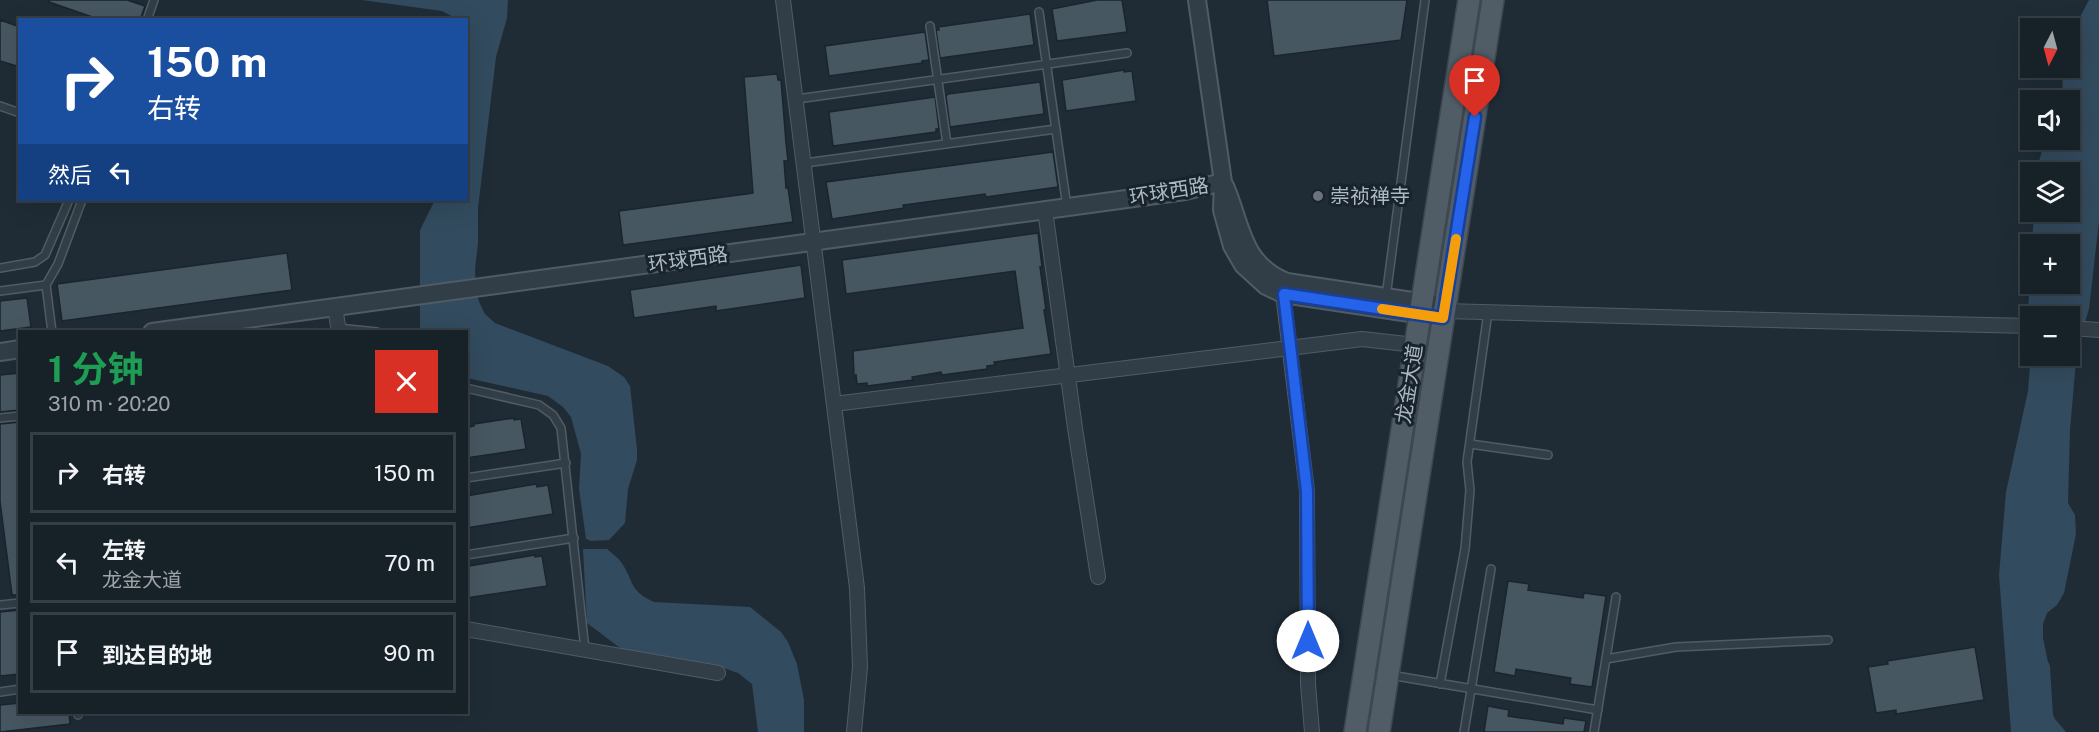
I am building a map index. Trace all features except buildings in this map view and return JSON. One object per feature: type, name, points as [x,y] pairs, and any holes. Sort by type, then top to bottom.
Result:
[{"type":"main road","name":"龙金大道","points":[[1355,732],[1469,0]]},
{"type":"main road","name":"龙金大道","points":[[1379,732],[1493,0]]},
{"type":"street","points":[[783,0],[815,242],[859,617],[860,667],[854,732]]},
{"type":"street","points":[[1197,0],[1223,182],[1222,210],[1226,228],[1243,265],[1258,281],[1284,294],[1444,312],[2020,326]]},
{"type":"street","points":[[1223,182],[1248,250],[1266,271],[1287,282],[1386,297],[1421,308]]},
{"type":"street","name":"环球西路","points":[[162,330],[1185,191],[1223,182]]},
{"type":"street","points":[[1046,210],[1098,577]]},
{"type":"street","points":[[1284,294],[1307,491],[1308,684],[1312,732]]},
{"type":"street","points":[[335,307],[338,330]]},
{"type":"street","points":[[2080,329],[2095,330]]},
{"type":"street","points":[[834,404],[1362,339],[1415,345]]},
{"type":"street","points":[[0,352],[18,349]]},
{"type":"street","points":[[468,629],[718,673]]},
{"type":"lane","points":[[148,18],[154,0]]},
{"type":"lane","points":[[1386,297],[1425,0]]},
{"type":"lane","points":[[1039,12],[1067,207]]},
{"type":"lane","points":[[930,26],[947,144]]},
{"type":"lane","points":[[797,99],[1127,53]]},
{"type":"lane","points":[[0,106],[18,112]]},
{"type":"lane","points":[[805,164],[1056,129]]},
{"type":"lane","points":[[0,268],[35,262],[45,255],[69,201]]},
{"type":"lane","points":[[52,330],[46,285],[58,264],[82,201]]},
{"type":"lane","points":[[0,291],[46,285]]},
{"type":"lane","points":[[1440,684],[1465,549],[1470,490],[1467,462],[1488,312]]},
{"type":"lane","points":[[468,388],[539,405],[553,415],[561,428],[585,650]]},
{"type":"lane","points":[[0,418],[18,416]]},
{"type":"lane","points":[[1470,444],[1548,455]]},
{"type":"lane","points":[[468,478],[566,463]]},
{"type":"lane","points":[[468,555],[573,538]]},
{"type":"lane","points":[[1464,732],[1491,569]]},
{"type":"lane","points":[[1594,732],[1616,597]]},
{"type":"lane","points":[[0,605],[18,603]]},
{"type":"lane","points":[[1606,659],[1676,647],[1828,640]]},
{"type":"lane","points":[[1388,675],[1598,710]]},
{"type":"lane","points":[[0,692],[18,689]]},
{"type":"water","points":[[362,0],[508,0],[507,18],[496,57],[478,208],[476,293],[485,314],[495,323],[608,366],[624,377],[630,386],[637,460],[628,489],[625,523],[609,540],[586,539],[579,489],[581,454],[571,417],[563,407],[548,396],[468,378],[468,330],[420,330],[420,230],[434,201],[468,201],[468,18],[455,18],[442,11]]},
{"type":"water","points":[[2089,0],[2099,0],[2099,221],[2089,309],[2080,339],[2080,306],[2028,306],[2029,294],[2080,294],[2080,234],[2033,234],[2033,222],[2080,222],[2080,162],[2039,162],[2042,150],[2080,150],[2080,90],[2063,90],[2062,78],[2080,78],[2080,18]]},
{"type":"water","points":[[2030,366],[2076,366],[2070,430],[2068,503],[2075,515],[2076,534],[2064,593],[2057,605],[2047,613],[2043,624],[2043,638],[2048,662],[2043,695],[2055,719],[2066,732],[2011,732],[1999,575],[2006,492],[2028,391]]},
{"type":"water","points":[[583,549],[607,549],[620,560],[640,594],[654,602],[750,607],[781,632],[797,664],[804,700],[804,732],[758,732],[752,684],[738,673],[721,667],[628,654],[587,623]]},
{"type":"waterway","points":[[2042,667],[2046,732]]},
{"type":"slow traffic","points":[[1382,309],[1443,318],[1456,239]]},
{"type":"place","name":"崇祯禅寺","points":[[1318,196]]},
{"type":"route","points":[[1308,641],[1307,491],[1284,294],[1443,318],[1475,117]]}]
